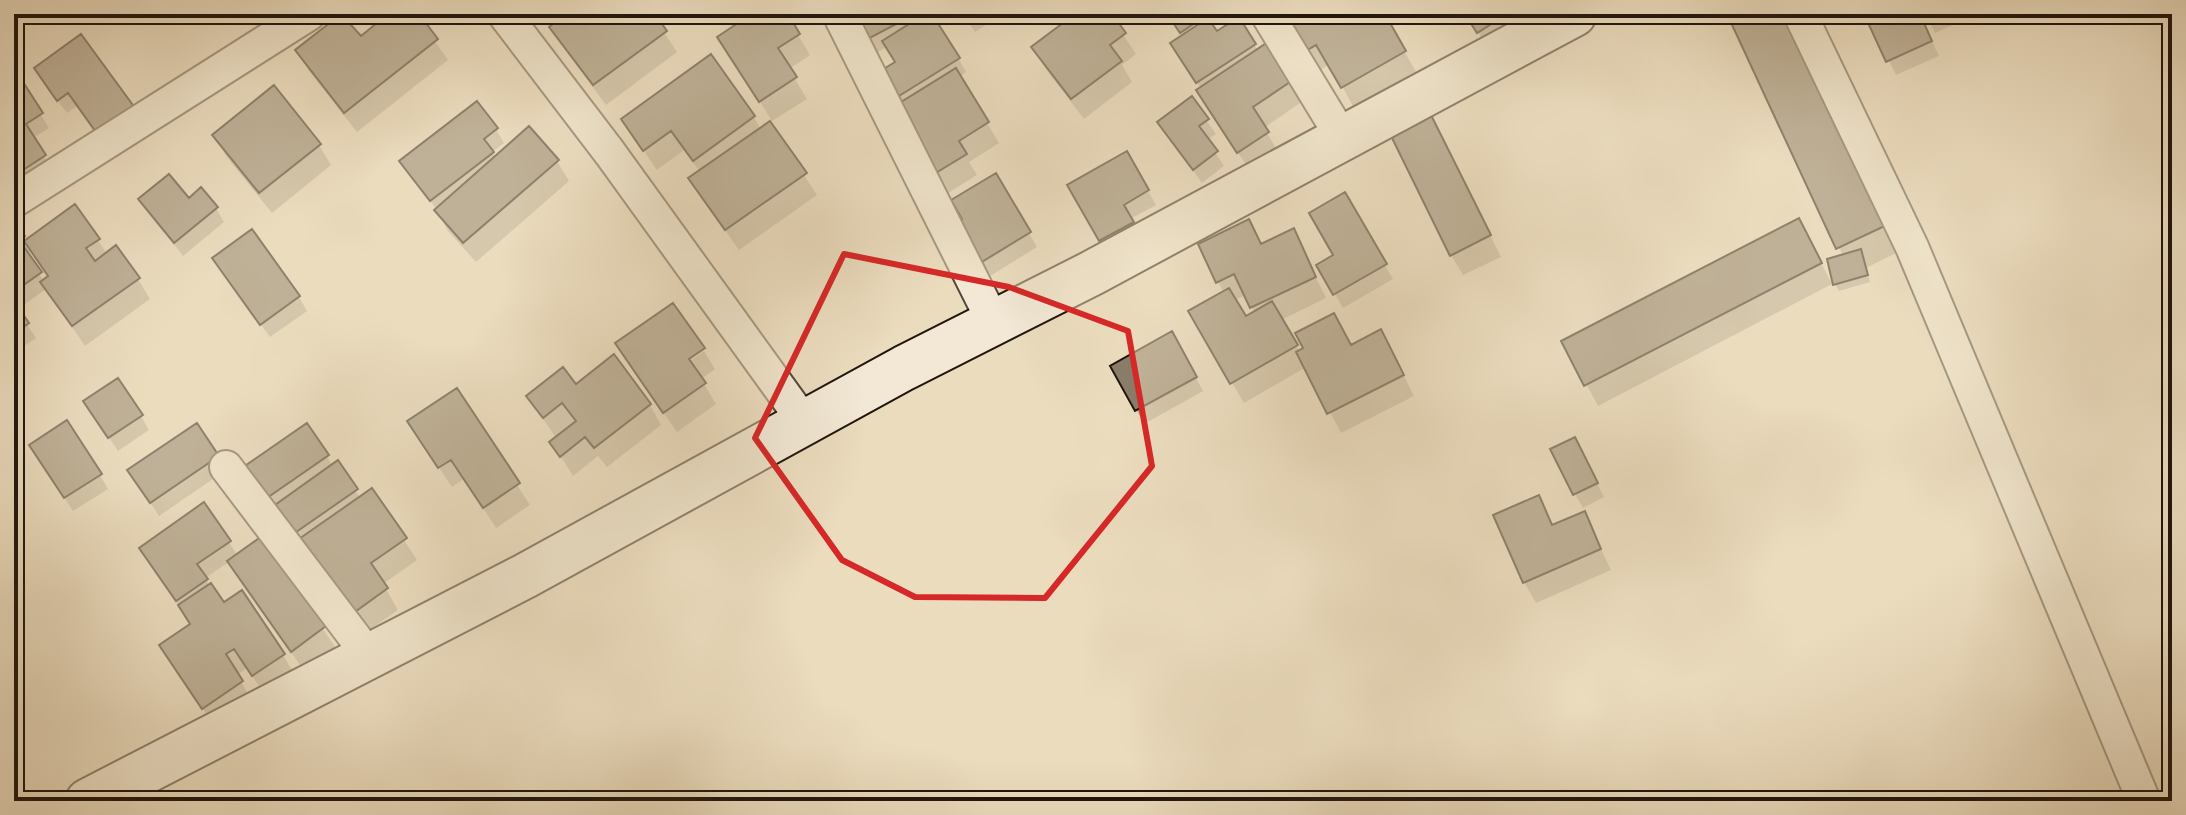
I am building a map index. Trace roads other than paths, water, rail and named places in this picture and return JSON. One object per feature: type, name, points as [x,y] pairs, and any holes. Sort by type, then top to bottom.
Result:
[{"type":"street","points":[[14,201],[309,14]]},
{"type":"street","points":[[504,14],[610,153],[805,423]]},
{"type":"street","points":[[1267,14],[1343,139]]},
{"type":"street","points":[[88,801],[525,576],[805,423],[1574,14]]},
{"type":"street","points":[[1800,14],[1912,247],[2144,801]]},
{"type":"street","points":[[840,16],[994,323]]},
{"type":"street","points":[[226,467],[369,656]]}]
